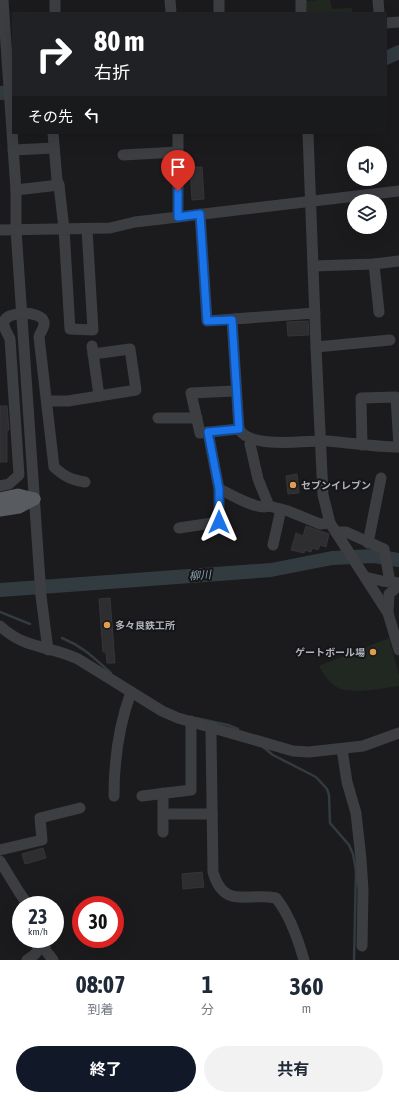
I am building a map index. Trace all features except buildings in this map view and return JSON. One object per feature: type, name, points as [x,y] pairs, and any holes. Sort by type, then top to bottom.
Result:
[{"type":"main road","points":[[0,499],[18,495],[34,499]]},
{"type":"main road","points":[[0,510],[19,507],[34,499]]},
{"type":"street","points":[[3,0],[8,102],[16,190],[16,230],[34,499],[41,596],[48,650]]},
{"type":"street","points":[[55,0],[55,12]]},
{"type":"street","points":[[170,0],[170,12]]},
{"type":"street","points":[[218,0],[219,12]]},
{"type":"street","points":[[300,0],[302,12]]},
{"type":"street","points":[[378,0],[378,12]]},
{"type":"street","points":[[387,23],[399,22]]},
{"type":"street","points":[[53,134],[57,180],[59,185],[64,229],[70,329],[92,330],[87,229]]},
{"type":"street","points":[[178,134],[178,217]]},
{"type":"street","points":[[308,134],[323,495],[333,527],[355,564],[388,613],[399,650]]},
{"type":"street","points":[[13,150],[54,148]]},
{"type":"street","points":[[123,155],[178,152]]},
{"type":"street","points":[[16,190],[59,185]]},
{"type":"street","points":[[0,230],[110,228],[136,222],[310,200],[399,191]]},
{"type":"street","points":[[200,214],[207,321],[315,313]]},
{"type":"street","points":[[313,266],[374,264],[399,260]]},
{"type":"street","points":[[374,264],[379,312]]},
{"type":"street","points":[[0,486],[9,484],[19,474],[10,339],[4,328],[4,322],[8,316],[35,314],[41,317],[44,321],[39,337],[54,467],[65,477],[85,482]]},
{"type":"street","points":[[232,320],[235,391],[239,429],[241,433],[252,439],[267,442],[300,443],[320,441],[362,445],[399,447],[396,397],[361,398],[362,445]]},
{"type":"street","points":[[316,347],[390,340]]},
{"type":"street","points":[[47,401],[68,401],[136,390],[130,349],[92,350],[98,396]]},
{"type":"street","points":[[235,391],[191,393],[200,433],[239,429]]},
{"type":"street","points":[[158,418],[197,418]]},
{"type":"street","points":[[179,528],[219,522],[219,489],[208,432]]},
{"type":"street","points":[[252,439],[250,444],[258,479],[269,506]]},
{"type":"street","points":[[368,543],[381,478]]},
{"type":"street","points":[[219,489],[256,507],[264,508],[269,506],[282,509],[320,524],[346,532],[384,549],[386,559],[396,583],[395,587],[389,594],[388,613]]},
{"type":"street","points":[[273,545],[282,509]]},
{"type":"street","points":[[365,577],[396,583]]},
{"type":"street","points":[[0,626],[11,635],[25,643],[70,656],[162,711],[268,745],[293,751],[309,752],[342,749],[363,746],[399,733]]},
{"type":"street","points":[[114,796],[114,777],[123,716],[131,692]]},
{"type":"street","points":[[142,796],[191,790],[191,721]]},
{"type":"street","points":[[213,727],[213,872],[216,883],[224,893],[235,897],[266,896],[276,898],[281,903],[296,934],[304,960]]},
{"type":"street","points":[[342,749],[347,782],[356,813],[361,859],[363,890],[362,946]]},
{"type":"street","points":[[163,793],[163,832]]},
{"type":"street","points":[[0,850],[42,840],[40,818],[80,808]]},
{"type":"street","points":[[163,814],[212,814]]},
{"type":"street","points":[[0,861],[22,896]]},
{"type":"street","points":[[27,960],[36,955],[39,948]]},
{"type":"street","points":[[45,948],[53,960]]},
{"type":"shaded area","points":[[330,0],[332,9],[352,8],[352,12],[307,12],[306,1]]},
{"type":"shaded area","name":"ゲートボール場","points":[[389,638],[399,675],[399,686],[357,691],[341,689],[330,682],[319,666]]},
{"type":"waterway","points":[[387,58],[399,52]]},
{"type":"waterway","points":[[0,93],[12,92]]},
{"type":"waterway","name":"柳川","points":[[0,590],[271,570],[332,558],[374,556],[399,560]]},
{"type":"waterway","points":[[0,612],[30,624]]},
{"type":"waterway","points":[[62,638],[83,649],[111,673]]},
{"type":"waterway","points":[[196,718],[228,725],[238,729]]},
{"type":"waterway","points":[[263,747],[273,755],[316,777],[327,789],[329,795],[330,823],[349,845],[353,854],[356,871],[354,960]]},
{"type":"place","name":"セブンイレブン","points":[[293,485]]},
{"type":"place","name":"多々良鉄工所","points":[[107,625]]},
{"type":"place","name":"ゲートボール場","points":[[373,652]]},
{"type":"route","points":[[178,191],[178,217],[200,214],[207,321],[232,320],[235,391],[239,429],[208,432],[219,489],[219,522]]}]
